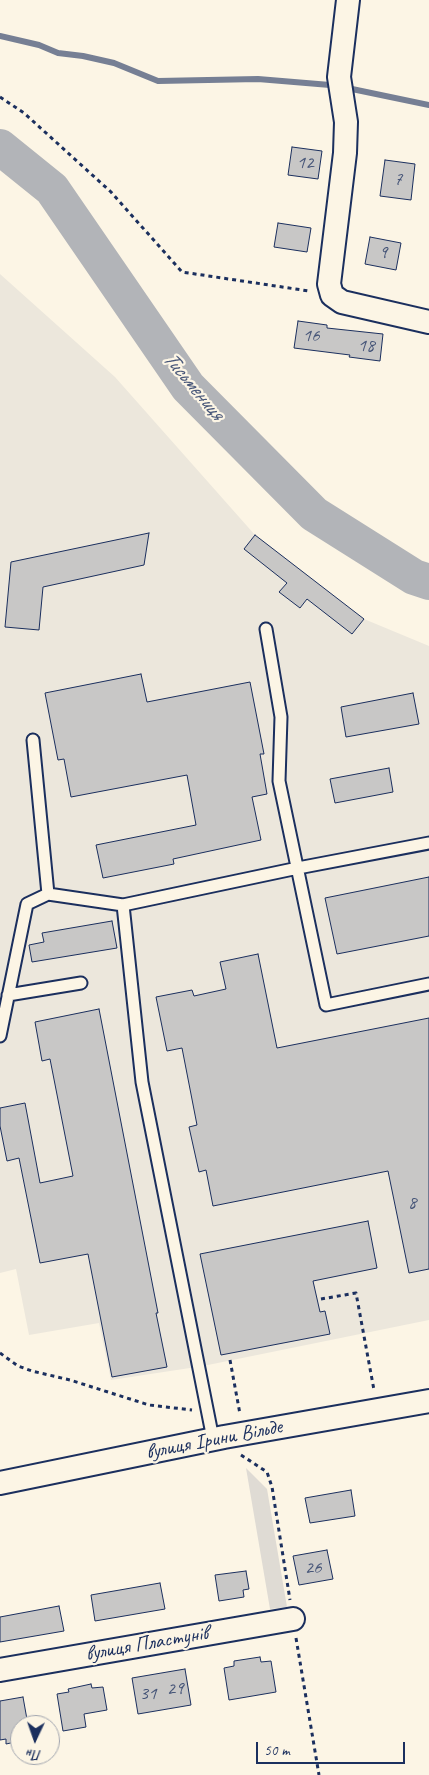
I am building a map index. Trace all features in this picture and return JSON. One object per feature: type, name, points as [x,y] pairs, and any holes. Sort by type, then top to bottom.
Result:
[{"type":"street","points":[[348,0],[339,77],[346,122],[345,153],[329,284],[332,295],[342,302],[429,322]]},
{"type":"street","name":"вулиця Ірини Вільде","points":[[0,1483],[227,1437],[429,1401]]},
{"type":"street","name":"вулиця Пластунів","points":[[0,1670],[293,1619]]},
{"type":"lane","points":[[266,629],[281,717],[279,782],[326,1005],[429,984]]},
{"type":"lane","points":[[33,740],[48,894]]},
{"type":"lane","points":[[0,1036],[27,904],[48,894],[123,905],[298,868],[429,843]]},
{"type":"lane","points":[[123,905],[142,1082],[207,1411],[227,1437]]},
{"type":"lane","points":[[8,995],[81,983]]},
{"type":"path","points":[[0,97],[24,113],[111,192],[182,272],[332,295]]},
{"type":"path","points":[[321,1299],[356,1293],[378,1410]]},
{"type":"path","points":[[0,1353],[18,1366],[32,1371],[88,1385],[149,1405],[207,1411]]},
{"type":"path","points":[[230,1360],[227,1437],[235,1451],[266,1472],[272,1487],[319,1775]]},
{"type":"shaded area","points":[[0,274],[115,377],[255,535],[364,619],[429,646],[429,1320],[203,1366],[111,1380],[99,1323],[29,1335],[16,1269],[0,1273]]},
{"type":"shaded area","points":[[246,1468],[267,1489],[287,1607],[270,1609]]},
{"type":"building","points":[[292,147],[322,151],[318,179],[288,175]]},
{"type":"building","points":[[385,160],[415,164],[411,200],[380,196]]},
{"type":"building","points":[[278,223],[311,228],[307,252],[274,247]]},
{"type":"building","points":[[370,237],[401,243],[396,270],[365,264]]},
{"type":"building","points":[[298,321],[327,325],[327,328],[383,334],[380,361],[294,348]]},
{"type":"building","points":[[149,533],[144,565],[43,587],[39,630],[5,627],[11,562]]},
{"type":"building","points":[[255,535],[364,619],[352,634],[307,599],[300,608],[279,592],[287,583],[244,549]]},
{"type":"building","points":[[141,674],[147,702],[250,682],[264,754],[260,754],[267,794],[252,797],[261,840],[173,859],[174,864],[103,878],[96,845],[196,825],[187,775],[71,797],[64,759],[58,760],[45,693]]},
{"type":"building","points":[[413,693],[419,724],[346,737],[341,707]]},
{"type":"building","points":[[389,768],[393,792],[335,803],[330,779]]},
{"type":"building","points":[[429,877],[429,936],[337,954],[325,898]]},
{"type":"building","points":[[112,921],[117,948],[32,962],[29,945],[44,942],[42,933]]},
{"type":"building","points":[[258,954],[277,1048],[429,1018],[429,1269],[409,1273],[388,1171],[213,1206],[206,1170],[199,1172],[189,1127],[197,1125],[182,1048],[167,1051],[156,997],[192,990],[194,996],[226,989],[220,962]]},
{"type":"building","points":[[99,1009],[167,1367],[112,1377],[88,1254],[40,1263],[19,1158],[7,1161],[0,1126],[0,1108],[25,1103],[40,1183],[73,1176],[50,1059],[42,1061],[35,1022]]},
{"type":"building","points":[[368,1221],[377,1268],[313,1281],[320,1312],[325,1311],[330,1334],[221,1355],[200,1254]]},
{"type":"building","points":[[351,1490],[355,1516],[310,1523],[305,1498]]},
{"type":"building","points":[[327,1550],[333,1579],[299,1585],[293,1556]]},
{"type":"building","points":[[246,1571],[249,1589],[243,1590],[244,1597],[219,1601],[215,1575]]},
{"type":"building","points":[[160,1583],[165,1609],[95,1621],[91,1595]]},
{"type":"building","points":[[59,1606],[64,1631],[0,1642],[0,1617]]},
{"type":"building","points":[[260,1657],[261,1662],[271,1661],[276,1692],[229,1700],[224,1668],[234,1666],[234,1661]]},
{"type":"building","points":[[185,1669],[191,1705],[138,1714],[132,1678]]},
{"type":"building","points":[[91,1684],[92,1688],[103,1687],[107,1710],[84,1714],[86,1727],[63,1731],[57,1694],[69,1692],[68,1689]]},
{"type":"building","points":[[23,1697],[26,1715],[10,1715],[10,1743],[6,1744],[6,1739],[0,1740],[0,1701]]},
{"type":"waterway","points":[[0,36],[39,45],[58,53],[114,63],[158,81],[258,79],[330,85]]},
{"type":"waterway","points":[[352,89],[429,105]]},
{"type":"waterway","name":"Тисьмениця","points":[[0,147],[52,189],[188,387],[314,514],[414,577],[429,582]]}]
